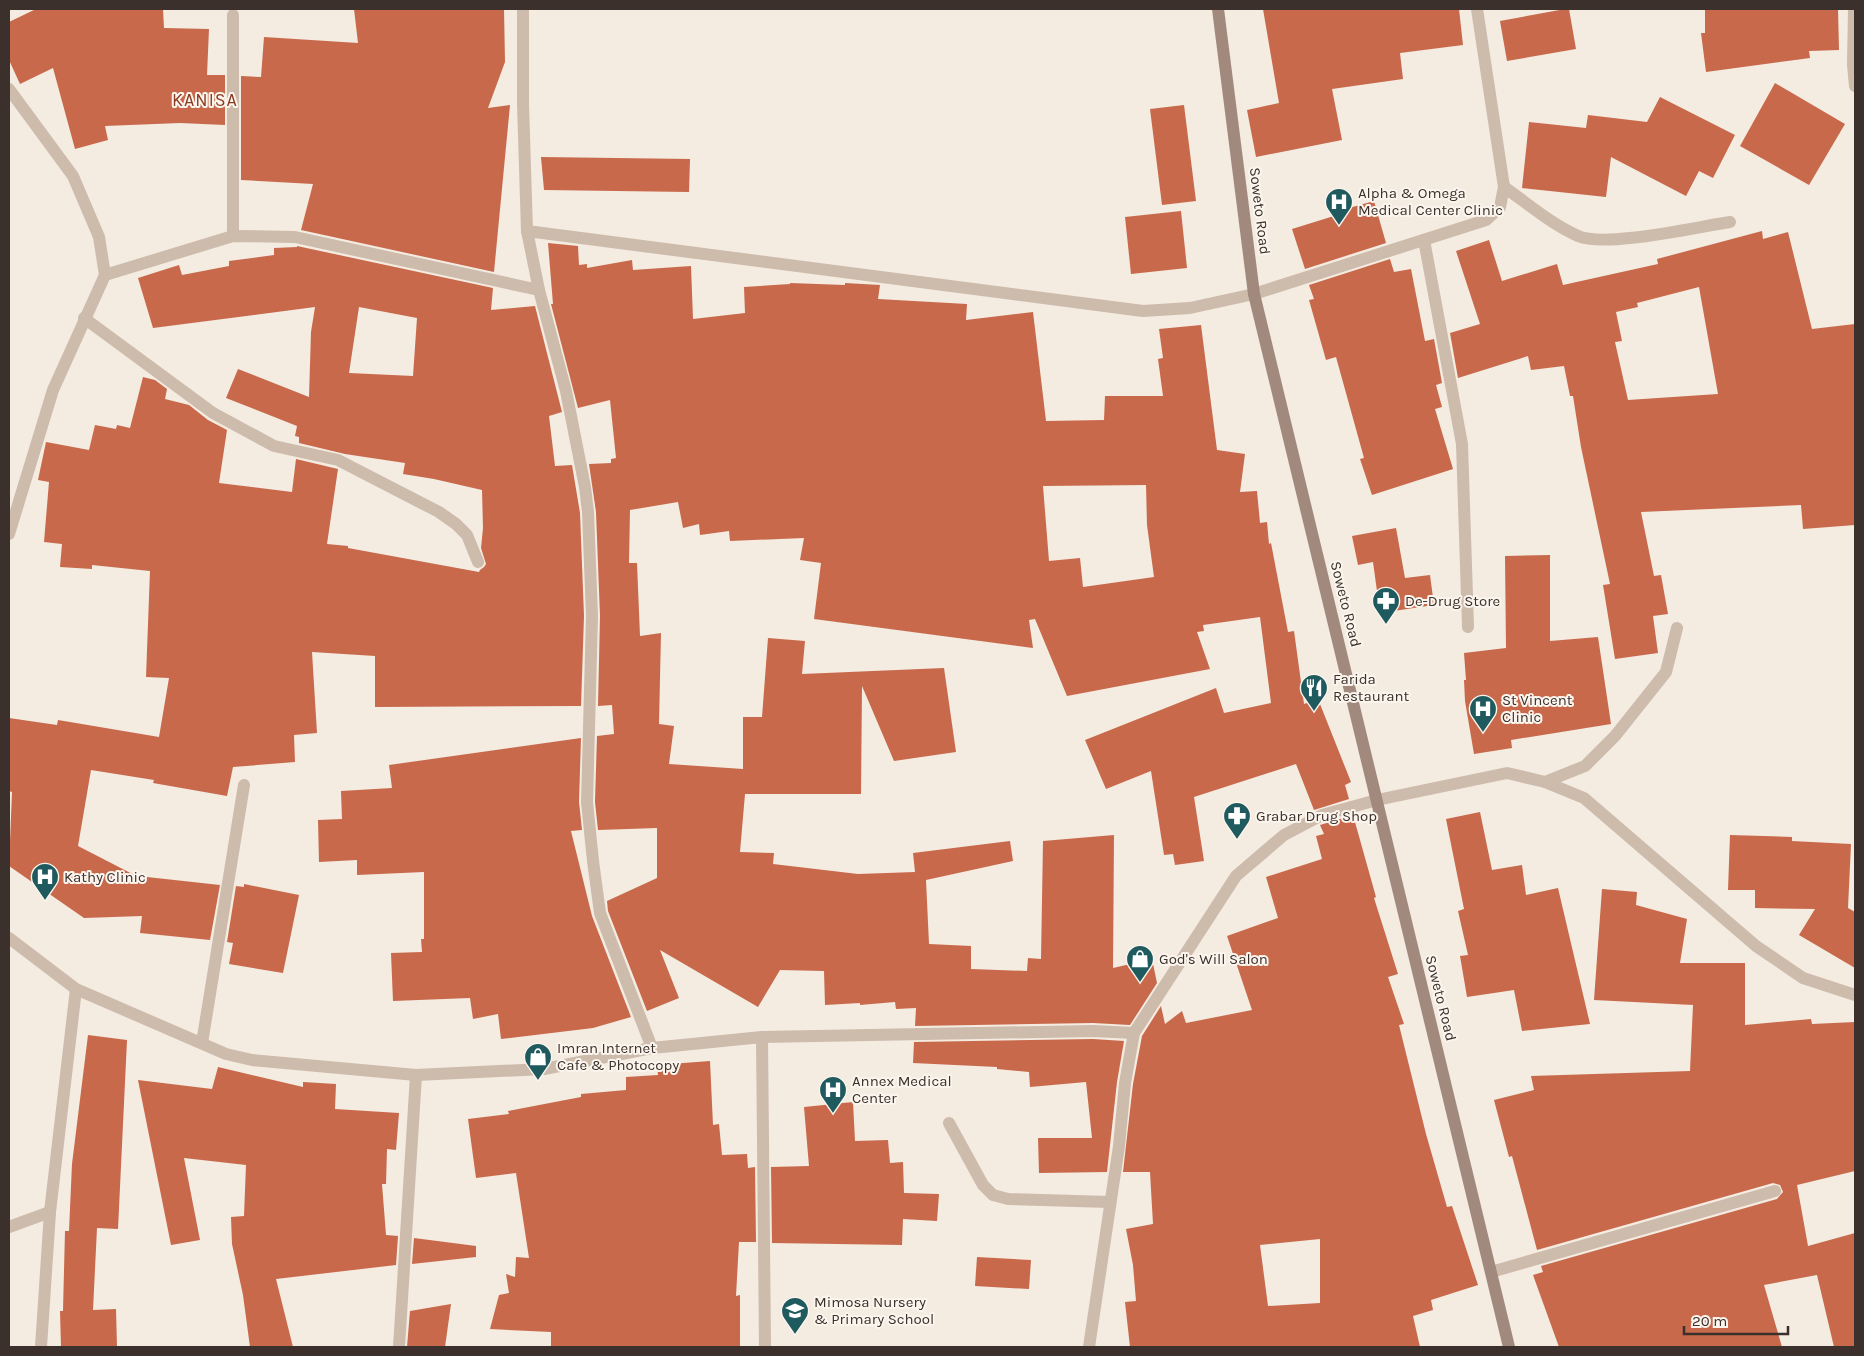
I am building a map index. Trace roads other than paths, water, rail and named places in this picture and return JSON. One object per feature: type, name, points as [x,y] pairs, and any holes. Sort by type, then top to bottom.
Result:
[{"type":"street","points":[[523,9],[522,104],[527,231],[539,290],[566,391],[585,487],[588,512],[592,616],[587,802],[592,861],[600,913],[652,1048]]},
{"type":"street","name":"Soweto Road","points":[[1218,9],[1254,294],[1509,1347]]},
{"type":"street","points":[[527,231],[656,246],[851,274],[1143,311],[1190,308],[1254,294],[1486,220],[1500,207],[1504,186],[1477,9]]},
{"type":"street","points":[[1854,9],[1855,86]]},
{"type":"street","points":[[232,236],[234,15]]},
{"type":"street","points":[[9,89],[73,176],[99,237],[105,276],[84,318],[53,390],[9,534]]},
{"type":"street","points":[[1504,186],[1579,237],[1612,240],[1730,222]]},
{"type":"street","points":[[105,276],[232,236],[295,237],[539,290]]},
{"type":"street","points":[[1424,240],[1462,444],[1468,626]]},
{"type":"street","points":[[84,318],[213,413],[274,446],[338,460],[439,512],[456,524],[467,535],[478,562]]},
{"type":"street","points":[[1545,782],[1585,766],[1615,736],[1666,672],[1678,628]]},
{"type":"street","points":[[1089,1347],[1119,1146],[1125,1083],[1134,1033],[1236,876],[1284,835],[1322,815],[1377,800],[1507,773],[1545,782],[1584,798],[1756,946],[1803,978],[1855,995]]},
{"type":"street","points":[[202,1044],[244,784]]},
{"type":"street","points":[[9,938],[76,989],[226,1054],[252,1060],[416,1075],[544,1069],[652,1048],[762,1037],[1093,1031],[1134,1033]]},
{"type":"street","points":[[41,1347],[50,1212],[76,989]]},
{"type":"street","points":[[762,1037],[765,1347]]},
{"type":"street","points":[[399,1347],[416,1075]]},
{"type":"street","points":[[949,1123],[983,1185],[993,1194],[1008,1199],[1110,1202]]},
{"type":"street","points":[[1491,1272],[1775,1191]]},
{"type":"street","points":[[9,1227],[50,1212]]},
{"type":"place","name":"Alpha & Omega Medical Center Clinic","points":[[1339,226]]},
{"type":"place","name":"De-Drug Store","points":[[1386,625]]},
{"type":"place","name":"Farida Restaurant","points":[[1314,712]]},
{"type":"place","name":"St Vincent Clinic","points":[[1483,733]]},
{"type":"place","name":"Grabar Drug Shop","points":[[1237,840]]},
{"type":"place","name":"Kathy Clinic","points":[[45,901]]},
{"type":"place","name":"God's Will Salon","points":[[1140,983]]},
{"type":"place","name":"Imran Internet Cafe & Photocopy","points":[[538,1081]]},
{"type":"place","name":"Annex Medical Center","points":[[833,1114]]},
{"type":"place","name":"Mimosa Nursery & Primary School","points":[[795,1335]]},
{"type":"district","name":"KANISA","points":[[205,100]]}]
